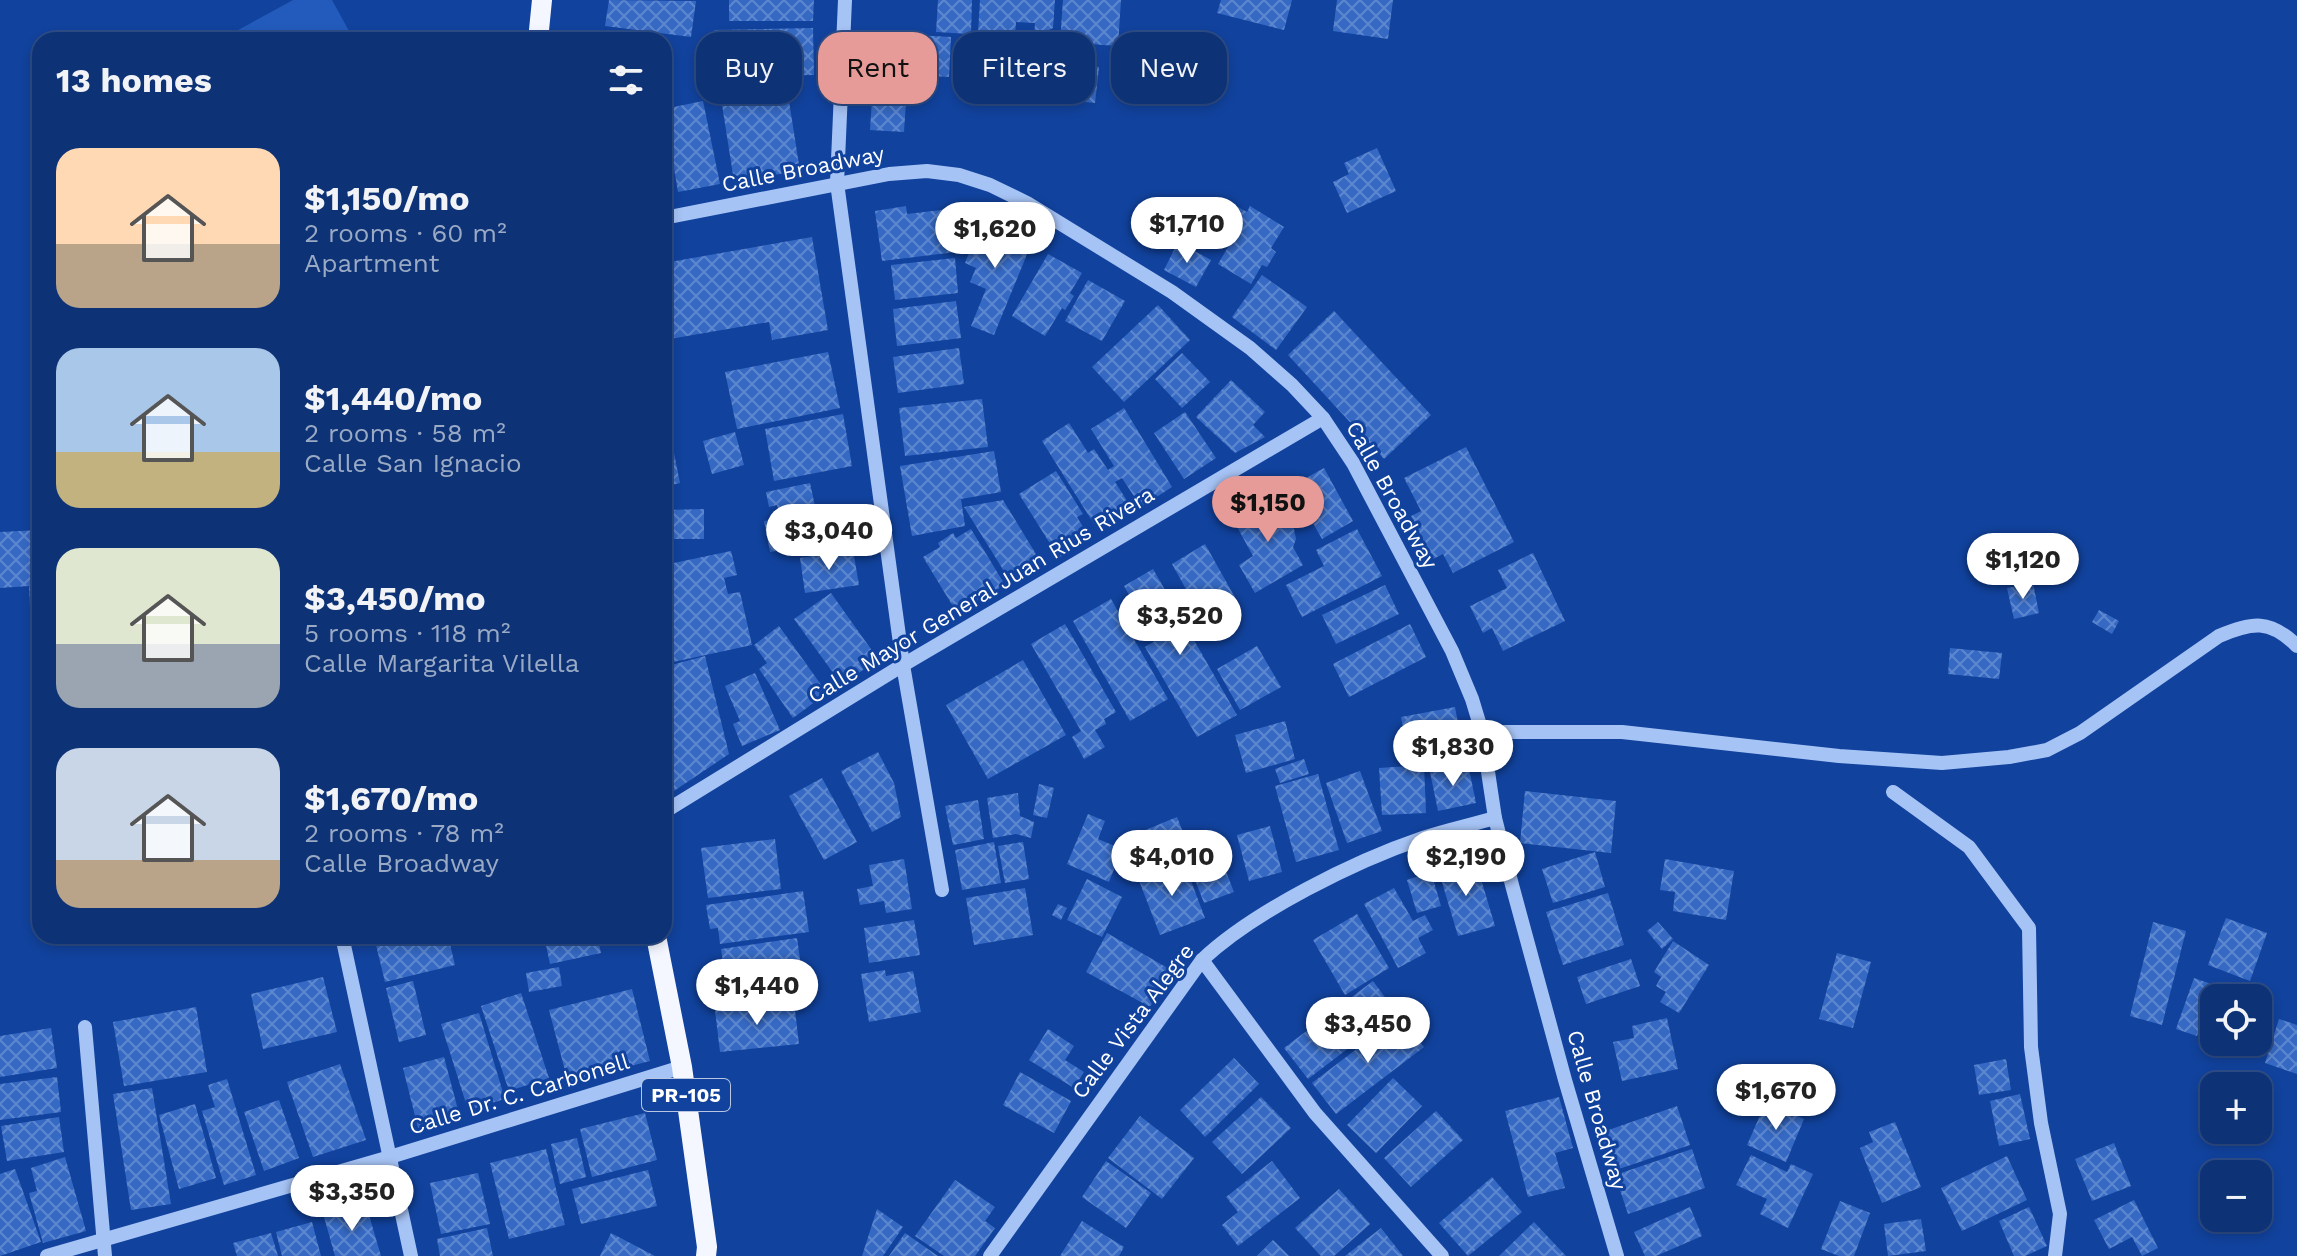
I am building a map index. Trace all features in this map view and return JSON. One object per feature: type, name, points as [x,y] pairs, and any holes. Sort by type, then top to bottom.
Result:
[{"type":"main road","points":[[539,32],[542,0]]},
{"type":"main road","name":"PR-105","points":[[658,944],[682,1067],[706,1256]]},
{"type":"street","points":[[845,0],[837,183],[903,665],[942,890]]},
{"type":"street","name":"Calle Broadway","points":[[672,216],[837,183],[927,171],[959,175],[1027,203],[1172,292],[1250,348],[1323,418],[1353,463],[1452,651],[1482,732],[1495,818],[1561,1065],[1617,1256]]},
{"type":"street","name":"Calle Mayor General Juan Rius Rivera","points":[[672,807],[903,665],[1323,418]]},
{"type":"street","points":[[1482,732],[1622,732],[1839,756],[1942,763],[2009,757],[2047,750],[2080,733],[2219,636],[2245,625],[2263,624],[2280,631],[2297,646]]},
{"type":"street","points":[[1893,792],[1969,847],[2029,928],[2031,1047],[2041,1123],[2060,1214],[2055,1256]]},
{"type":"street","name":"Calle Vista Alegre","points":[[990,1256],[1202,960],[1226,938],[1314,886],[1424,837],[1495,818]]},
{"type":"street","points":[[344,944],[411,1256]]},
{"type":"street","points":[[1202,960],[1315,1113],[1442,1256]]},
{"type":"street","points":[[85,1027],[105,1256]]},
{"type":"street","name":"Calle Dr. C. Carbonell","points":[[47,1256],[390,1157],[682,1067]]},
{"type":"shaded area","points":[[293,0],[332,0],[350,32],[235,32]]},
{"type":"building","points":[[609,0],[696,1],[691,37],[672,35],[672,32],[605,26]]},
{"type":"building","points":[[729,0],[814,0],[813,21],[729,21]]},
{"type":"building","points":[[938,0],[972,0],[971,32],[936,32]]},
{"type":"building","points":[[980,0],[1055,0],[1053,28],[1045,32],[1034,32],[1035,23],[1016,22],[1015,32],[978,32]]},
{"type":"building","points":[[1063,0],[1121,0],[1119,32],[1111,32],[1111,46],[1095,44],[1095,32],[1061,32]]},
{"type":"building","points":[[1221,0],[1292,0],[1284,30],[1217,13]]},
{"type":"building","points":[[1337,0],[1393,0],[1388,39],[1333,31]]},
{"type":"building","points":[[813,28],[814,75],[802,75],[802,32],[714,30]]},
{"type":"building","points":[[937,36],[951,37],[949,77],[937,76]]},
{"type":"building","points":[[1095,67],[1099,67],[1095,103]]},
{"type":"building","points":[[704,104],[720,184],[678,192],[672,156],[672,107]]},
{"type":"building","points":[[722,104],[789,104],[800,171],[734,181]]},
{"type":"building","points":[[872,104],[906,104],[904,132],[870,130]]},
{"type":"building","points":[[1377,148],[1396,191],[1347,213],[1333,182],[1349,174],[1344,163]]},
{"type":"building","points":[[1222,198],[1247,212],[1250,206],[1284,227],[1271,248],[1276,252],[1267,267],[1262,265],[1251,284],[1218,264],[1231,242],[1206,226]]},
{"type":"building","points":[[906,206],[907,214],[950,209],[956,252],[882,261],[875,211]]},
{"type":"building","points":[[977,219],[1032,242],[994,335],[971,326],[986,289],[970,282],[976,268],[965,263],[972,245],[967,243]]},
{"type":"building","points":[[812,237],[828,330],[772,340],[769,322],[672,339],[672,262]]},
{"type":"building","points":[[1178,242],[1211,260],[1196,287],[1164,270]]},
{"type":"building","points":[[1048,254],[1082,273],[1070,293],[1074,296],[1065,310],[1062,308],[1045,336],[1012,316]]},
{"type":"building","points":[[955,258],[958,293],[895,300],[891,265]]},
{"type":"building","points":[[1262,275],[1307,307],[1276,350],[1232,317]]},
{"type":"building","points":[[1088,280],[1125,301],[1102,341],[1065,321]]},
{"type":"building","points":[[956,301],[961,338],[897,346],[893,309]]},
{"type":"building","points":[[1158,305],[1190,340],[1124,402],[1092,367]]},
{"type":"building","points":[[1334,311],[1431,415],[1384,459],[1288,355]]},
{"type":"building","points":[[959,348],[964,384],[898,393],[893,357]]},
{"type":"building","points":[[828,352],[840,408],[737,429],[725,372]]},
{"type":"building","points":[[1182,353],[1210,382],[1182,408],[1155,379]]},
{"type":"building","points":[[1231,380],[1265,412],[1253,425],[1265,437],[1235,453],[1196,417]]},
{"type":"building","points":[[982,399],[988,447],[905,456],[899,408]]},
{"type":"building","points":[[1124,408],[1172,487],[1141,507],[1122,478],[1115,482],[1133,510],[1099,532],[1042,441],[1069,423],[1088,453],[1094,449],[1108,470],[1114,466],[1091,429]]},
{"type":"building","points":[[1185,412],[1216,458],[1184,479],[1154,433]]},
{"type":"building","points":[[843,414],[852,466],[774,481],[765,429]]},
{"type":"building","points":[[735,432],[744,465],[712,474],[703,441]]},
{"type":"building","points":[[672,443],[680,483],[672,485]]},
{"type":"building","points":[[1466,447],[1514,542],[1453,573],[1443,554],[1433,559],[1411,516],[1421,511],[1404,478]]},
{"type":"building","points":[[994,451],[1001,492],[961,499],[965,526],[912,536],[900,466]]},
{"type":"building","points":[[1324,468],[1353,521],[1322,539],[1292,486]]},
{"type":"building","points":[[1056,471],[1083,514],[1077,517],[1090,538],[1059,558],[1019,494]]},
{"type":"building","points":[[810,483],[815,506],[779,514],[777,505],[769,507],[766,492]]},
{"type":"building","points":[[1273,493],[1294,529],[1296,539],[1293,547],[1303,565],[1255,593],[1239,565],[1253,556],[1236,525],[1253,516],[1249,508]]},
{"type":"building","points":[[1003,500],[1042,564],[1012,584],[964,507]]},
{"type":"building","points":[[846,507],[852,539],[770,552],[764,521]]},
{"type":"building","points":[[704,509],[704,539],[672,539],[672,510]]},
{"type":"building","points":[[971,529],[1005,585],[957,613],[923,557],[940,547],[938,543],[953,533],[956,538]]},
{"type":"building","points":[[1357,529],[1382,576],[1302,617],[1286,585],[1324,566],[1316,550]]},
{"type":"building","points":[[32,530],[32,649],[29,586],[0,588],[0,532]]},
{"type":"building","points":[[1205,544],[1241,608],[1207,627],[1172,564]]},
{"type":"building","points":[[853,550],[859,585],[805,593],[800,558]]},
{"type":"building","points":[[731,551],[737,575],[724,578],[728,594],[740,592],[752,645],[672,662],[672,563]]},
{"type":"building","points":[[1533,553],[1565,621],[1503,651],[1492,628],[1483,633],[1470,606],[1507,588],[1498,570]]},
{"type":"building","points":[[1153,569],[1237,715],[1197,737],[1145,647],[1155,641],[1124,586]]},
{"type":"building","points":[[2033,583],[2039,613],[2014,619],[2007,588]]},
{"type":"building","points":[[1385,585],[1399,614],[1336,644],[1322,615]]},
{"type":"building","points":[[831,593],[878,659],[842,685],[794,619]]},
{"type":"building","points":[[1111,599],[1168,699],[1130,721],[1073,621]]},
{"type":"building","points":[[2099,610],[2119,621],[2112,634],[2092,622]]},
{"type":"building","points":[[1065,624],[1116,712],[1104,719],[1106,724],[1095,730],[1105,747],[1084,759],[1072,737],[1081,731],[1031,644]]},
{"type":"building","points":[[1410,624],[1426,657],[1349,697],[1333,664]]},
{"type":"building","points":[[779,626],[827,693],[793,718],[759,669],[767,663],[754,645]]},
{"type":"building","points":[[1257,646],[1281,687],[1240,710],[1217,669]]},
{"type":"building","points":[[1950,648],[2002,653],[1999,679],[1948,674]]},
{"type":"building","points":[[705,656],[729,754],[672,792],[672,665]]},
{"type":"building","points":[[1023,660],[1066,735],[988,779],[946,705]]},
{"type":"building","points":[[755,673],[780,730],[742,746],[733,724],[740,721],[725,686]]},
{"type":"building","points":[[1455,707],[1463,749],[1409,760],[1401,717]]},
{"type":"building","points":[[1285,721],[1295,759],[1246,773],[1235,735]]},
{"type":"building","points":[[878,752],[894,783],[901,817],[872,832],[841,771]]},
{"type":"building","points":[[1304,759],[1309,774],[1280,783],[1275,769]]},
{"type":"building","points":[[1468,764],[1476,803],[1438,811],[1430,772]]},
{"type":"building","points":[[1424,765],[1426,813],[1382,815],[1379,768]]},
{"type":"building","points":[[1360,771],[1382,831],[1347,843],[1326,783]]},
{"type":"building","points":[[1318,774],[1339,850],[1296,862],[1275,786]]},
{"type":"building","points":[[822,778],[857,842],[824,860],[789,796]]},
{"type":"building","points":[[1039,784],[1054,788],[1047,818],[1033,815]]},
{"type":"building","points":[[1525,791],[1616,801],[1611,853],[1520,843]]},
{"type":"building","points":[[1018,793],[1020,816],[1034,822],[1031,838],[1016,834],[993,838],[987,798]]},
{"type":"building","points":[[978,800],[984,839],[953,845],[945,806]]},
{"type":"building","points":[[1088,814],[1105,821],[1098,839],[1122,849],[1109,882],[1067,864]]},
{"type":"building","points":[[1177,817],[1189,847],[1138,868],[1126,838]]},
{"type":"building","points":[[1270,826],[1282,872],[1249,881],[1237,835]]},
{"type":"building","points":[[775,839],[781,889],[708,898],[701,848]]},
{"type":"building","points":[[994,842],[1001,883],[962,890],[955,850]]},
{"type":"building","points":[[1023,842],[1029,879],[1005,883],[998,846]]},
{"type":"building","points":[[1216,846],[1234,892],[1204,903],[1186,857]]},
{"type":"building","points":[[1595,852],[1605,887],[1553,903],[1542,869]]},
{"type":"building","points":[[904,859],[912,909],[886,913],[884,901],[860,905],[857,889],[873,886],[869,865]]},
{"type":"building","points":[[1475,859],[1495,926],[1458,936],[1438,869]]},
{"type":"building","points":[[1665,859],[1734,871],[1726,920],[1673,911],[1675,892],[1660,890]]},
{"type":"building","points":[[1183,860],[1205,918],[1160,935],[1138,878]]},
{"type":"building","points":[[1431,872],[1441,906],[1417,913],[1407,880]]},
{"type":"building","points":[[1087,879],[1122,897],[1102,937],[1067,920]]},
{"type":"building","points":[[1025,888],[1033,935],[974,945],[966,898]]},
{"type":"building","points":[[1394,888],[1413,921],[1425,915],[1433,930],[1418,938],[1426,953],[1398,968],[1364,904]]},
{"type":"building","points":[[803,891],[809,932],[720,944],[718,928],[710,929],[706,905]]},
{"type":"building","points":[[1608,893],[1624,945],[1563,965],[1546,912]]},
{"type":"building","points":[[1058,904],[1067,908],[1061,920],[1052,915]]},
{"type":"building","points":[[1357,914],[1389,968],[1345,995],[1313,940]]},
{"type":"building","points":[[2226,918],[2267,933],[2250,981],[2208,965]]},
{"type":"building","points":[[914,920],[920,955],[869,963],[864,928]]},
{"type":"building","points":[[1658,922],[1673,939],[1662,949],[1647,931]]},
{"type":"building","points":[[2153,922],[2186,931],[2162,1025],[2130,1016]]},
{"type":"building","points":[[1107,933],[1171,970],[1150,1007],[1086,972]]},
{"type":"building","points":[[797,938],[803,980],[727,990],[721,949]]},
{"type":"building","points":[[1673,941],[1709,965],[1679,1013],[1660,1002],[1666,992],[1656,986],[1661,977],[1654,972]]},
{"type":"building","points":[[450,944],[455,965],[385,982],[376,945]]},
{"type":"building","points":[[546,944],[599,944],[601,953],[550,964]]},
{"type":"building","points":[[1837,953],[1871,962],[1853,1028],[1819,1019]]},
{"type":"building","points":[[1631,959],[1640,986],[1586,1004],[1577,977]]},
{"type":"building","points":[[559,967],[562,986],[529,992],[526,973]]},
{"type":"building","points":[[885,970],[886,976],[913,971],[921,1012],[869,1022],[861,974]]},
{"type":"building","points":[[323,977],[337,1032],[263,1049],[251,994]]},
{"type":"building","points":[[2194,978],[2211,984],[2200,984],[2200,1027],[2197,1036],[2176,1029]]},
{"type":"building","points":[[413,981],[426,1035],[399,1042],[386,988]]},
{"type":"building","points":[[1373,981],[1396,1012],[1308,1079],[1284,1048]]},
{"type":"building","points":[[632,989],[650,1061],[568,1082],[549,1010]]},
{"type":"building","points":[[521,993],[549,1078],[509,1091],[481,1006]]},
{"type":"building","points":[[794,1002],[799,1044],[720,1052],[715,1010]]},
{"type":"building","points":[[196,1007],[207,1072],[124,1086],[113,1022]]},
{"type":"building","points":[[479,1013],[505,1099],[468,1110],[441,1024]]},
{"type":"building","points":[[1400,1016],[1424,1047],[1336,1114],[1312,1083]]},
{"type":"building","points":[[1667,1018],[1678,1069],[1622,1081],[1613,1042],[1634,1038],[1632,1026]]},
{"type":"building","points":[[2279,1019],[2297,1025],[2297,1074],[2265,1063],[2267,1056],[2272,1056],[2272,1041]]},
{"type":"building","points":[[51,1028],[57,1068],[0,1077],[0,1036]]},
{"type":"building","points":[[1048,1029],[1074,1046],[1065,1060],[1084,1072],[1074,1088],[1029,1060]]},
{"type":"building","points":[[444,1057],[461,1121],[419,1132],[403,1068]]},
{"type":"building","points":[[1234,1058],[1259,1084],[1205,1137],[1180,1110]]},
{"type":"building","points":[[2006,1059],[2011,1090],[1979,1095],[1974,1065]]},
{"type":"building","points":[[340,1064],[366,1140],[313,1157],[287,1082]]},
{"type":"building","points":[[1020,1072],[1071,1101],[1054,1133],[1003,1105]]},
{"type":"building","points":[[57,1077],[61,1112],[0,1120],[0,1084]]},
{"type":"building","points":[[1393,1078],[1422,1106],[1376,1153],[1347,1125]]},
{"type":"building","points":[[227,1079],[256,1175],[224,1185],[202,1111],[215,1107],[208,1085]]},
{"type":"building","points":[[152,1088],[171,1204],[131,1210],[113,1094]]},
{"type":"building","points":[[2020,1094],[2030,1139],[1999,1146],[1990,1101]]},
{"type":"building","points":[[1261,1097],[1291,1128],[1242,1174],[1212,1142]]},
{"type":"building","points":[[1559,1097],[1573,1148],[1555,1153],[1565,1188],[1528,1197],[1505,1111]]},
{"type":"building","points":[[279,1100],[299,1158],[264,1171],[244,1112]]},
{"type":"building","points":[[1766,1102],[1804,1119],[1786,1162],[1747,1145]]},
{"type":"building","points":[[195,1104],[216,1178],[179,1189],[159,1115]]},
{"type":"building","points":[[1677,1106],[1690,1145],[1613,1171],[1600,1133]]},
{"type":"building","points":[[1436,1111],[1463,1140],[1411,1187],[1384,1158]]},
{"type":"building","points":[[645,1113],[657,1160],[592,1177],[580,1129]]},
{"type":"building","points":[[1140,1116],[1194,1158],[1162,1199],[1108,1158]]},
{"type":"building","points":[[59,1117],[64,1152],[7,1161],[1,1126]]},
{"type":"building","points":[[1895,1122],[1921,1187],[1882,1203],[1860,1148],[1873,1142],[1869,1132]]},
{"type":"building","points":[[577,1138],[586,1177],[560,1184],[551,1144]]},
{"type":"building","points":[[2114,1143],[2131,1186],[2092,1201],[2075,1159]]},
{"type":"building","points":[[546,1149],[565,1225],[509,1239],[490,1163]]},
{"type":"building","points":[[1692,1149],[1705,1188],[1628,1214],[1615,1175]]},
{"type":"building","points":[[1751,1155],[1787,1172],[1791,1164],[1813,1174],[1788,1228],[1760,1214],[1767,1199],[1736,1185]]},
{"type":"building","points":[[2007,1156],[2027,1200],[1962,1231],[1941,1188]]},
{"type":"building","points":[[65,1157],[86,1231],[43,1243],[29,1193],[37,1191],[31,1168]]},
{"type":"building","points":[[1106,1161],[1151,1193],[1126,1228],[1082,1197]]},
{"type":"building","points":[[1272,1161],[1300,1198],[1238,1246],[1222,1225],[1238,1212],[1226,1197]]},
{"type":"building","points":[[15,1169],[41,1242],[0,1256],[0,1174]]},
{"type":"building","points":[[648,1170],[657,1206],[581,1224],[572,1189]]},
{"type":"building","points":[[478,1173],[490,1224],[441,1234],[430,1183]]},
{"type":"building","points":[[1492,1177],[1522,1212],[1468,1256],[1439,1223]]},
{"type":"building","points":[[955,1180],[995,1207],[985,1221],[995,1228],[975,1256],[944,1256],[915,1236]]},
{"type":"building","points":[[1339,1189],[1370,1224],[1334,1256],[1321,1256],[1295,1228]]},
{"type":"building","points":[[2134,1200],[2158,1248],[2142,1256],[2132,1237],[2109,1249],[2094,1220]]},
{"type":"building","points":[[1840,1201],[1870,1213],[1854,1256],[1839,1256],[1821,1249]]},
{"type":"building","points":[[366,1205],[381,1256],[335,1256],[324,1217]]},
{"type":"building","points":[[1690,1207],[1702,1236],[1656,1256],[1645,1256],[1634,1232]]},
{"type":"building","points":[[2029,1207],[2047,1246],[2025,1256],[2014,1256],[1999,1221]]},
{"type":"building","points":[[877,1209],[903,1227],[883,1256],[862,1256]]},
{"type":"building","points":[[1921,1219],[1926,1251],[1888,1256],[1884,1224]]},
{"type":"building","points":[[1082,1221],[1124,1247],[1119,1256],[1060,1256]]},
{"type":"building","points":[[312,1222],[321,1256],[282,1256],[276,1232]]},
{"type":"building","points":[[1534,1222],[1566,1256],[1499,1256]]},
{"type":"building","points":[[487,1228],[493,1256],[440,1256],[437,1239]]},
{"type":"building","points":[[1381,1228],[1403,1256],[1345,1256]]},
{"type":"building","points":[[271,1233],[278,1256],[237,1256],[233,1243]]},
{"type":"building","points":[[611,1233],[655,1256],[600,1256]]},
{"type":"building","points":[[905,1233],[938,1256],[889,1256]]},
{"type":"building","points":[[1273,1240],[1289,1256],[1257,1256]]}]
